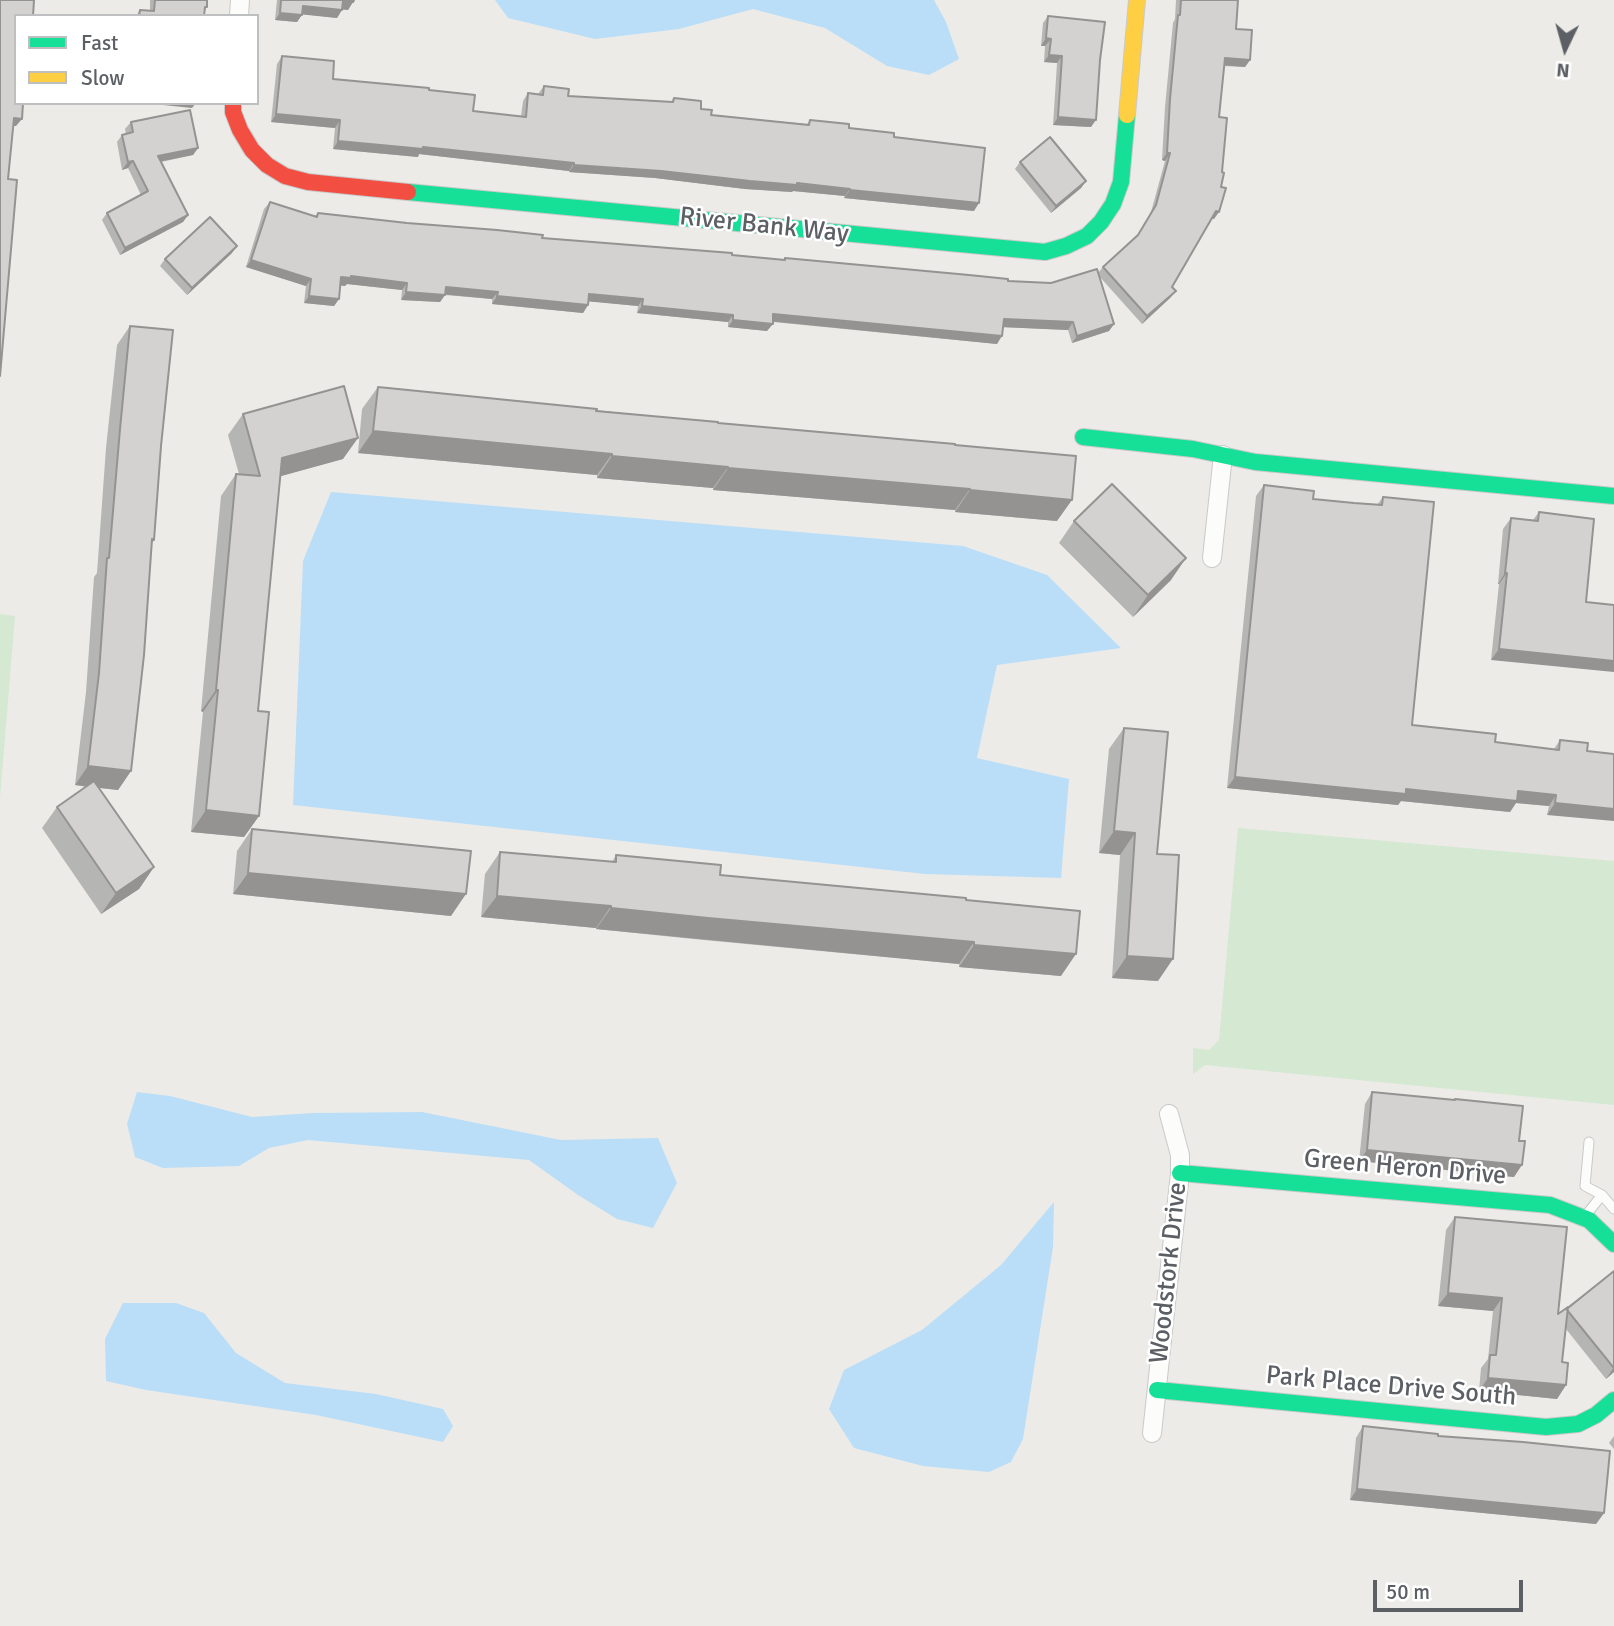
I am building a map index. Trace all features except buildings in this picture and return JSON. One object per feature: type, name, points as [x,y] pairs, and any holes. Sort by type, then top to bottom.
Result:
[{"type":"street","name":"River Bank Way","points":[[233,105],[240,130],[252,150],[267,166],[285,176],[308,182],[1045,252],[1087,236],[1113,204],[1121,182],[1137,0]]},
{"type":"street","points":[[1083,437],[1193,449],[1255,462],[1614,496]]},
{"type":"street","points":[[1212,558],[1223,455]]},
{"type":"street","name":"Woodstork Drive","points":[[1152,1433],[1180,1173],[1180,1155],[1168,1114]]},
{"type":"street","name":"Green Heron Drive","points":[[1180,1173],[1550,1205],[1589,1220],[1614,1244]]},
{"type":"street","name":"Park Place Drive South","points":[[1157,1390],[1545,1427],[1578,1424],[1596,1415],[1614,1400]]},
{"type":"lane","points":[[1589,1142],[1585,1186],[1602,1195],[1614,1209]]},
{"type":"lane","points":[[1584,1218],[1602,1195]]},
{"type":"green space","points":[[0,614],[15,616],[0,798]]},
{"type":"green space","points":[[1238,828],[1614,861],[1614,1105],[1205,1065],[1193,1074],[1193,1048],[1209,1050],[1219,1040]]},
{"type":"water","points":[[495,0],[934,0],[946,22],[959,59],[929,75],[887,66],[825,28],[753,9],[679,29],[595,39],[508,18]]},
{"type":"water","points":[[331,492],[963,546],[1047,575],[1121,648],[997,665],[977,758],[1069,779],[1061,878],[925,874],[293,805],[303,561]]},
{"type":"water","points":[[137,1092],[170,1096],[252,1117],[313,1113],[422,1112],[561,1140],[658,1138],[677,1183],[653,1228],[617,1219],[529,1160],[308,1140],[269,1148],[239,1166],[163,1168],[135,1157],[127,1124]]},
{"type":"water","points":[[1054,1202],[1053,1247],[1023,1439],[1011,1462],[989,1472],[923,1466],[854,1448],[829,1409],[844,1370],[922,1330],[1001,1265]]},
{"type":"water","points":[[123,1303],[176,1303],[204,1313],[236,1353],[285,1383],[376,1394],[443,1409],[453,1426],[443,1442],[316,1415],[146,1390],[106,1381],[105,1339]]},
{"type":"traffic: fast","points":[[408,192],[1045,252],[1087,236],[1113,204],[1121,182],[1127,115]]},
{"type":"traffic: fast","points":[[1083,437],[1193,449],[1255,462],[1614,496]]},
{"type":"traffic: fast","points":[[1180,1173],[1550,1205],[1589,1220],[1614,1244]]},
{"type":"traffic: fast","points":[[1157,1390],[1546,1427],[1578,1424],[1596,1415],[1614,1400]]},
{"type":"traffic: slow","points":[[1127,115],[1137,0]]},
{"type":"traffic: jam","points":[[233,105],[240,130],[252,150],[267,165],[285,176],[308,182],[408,192]]}]
